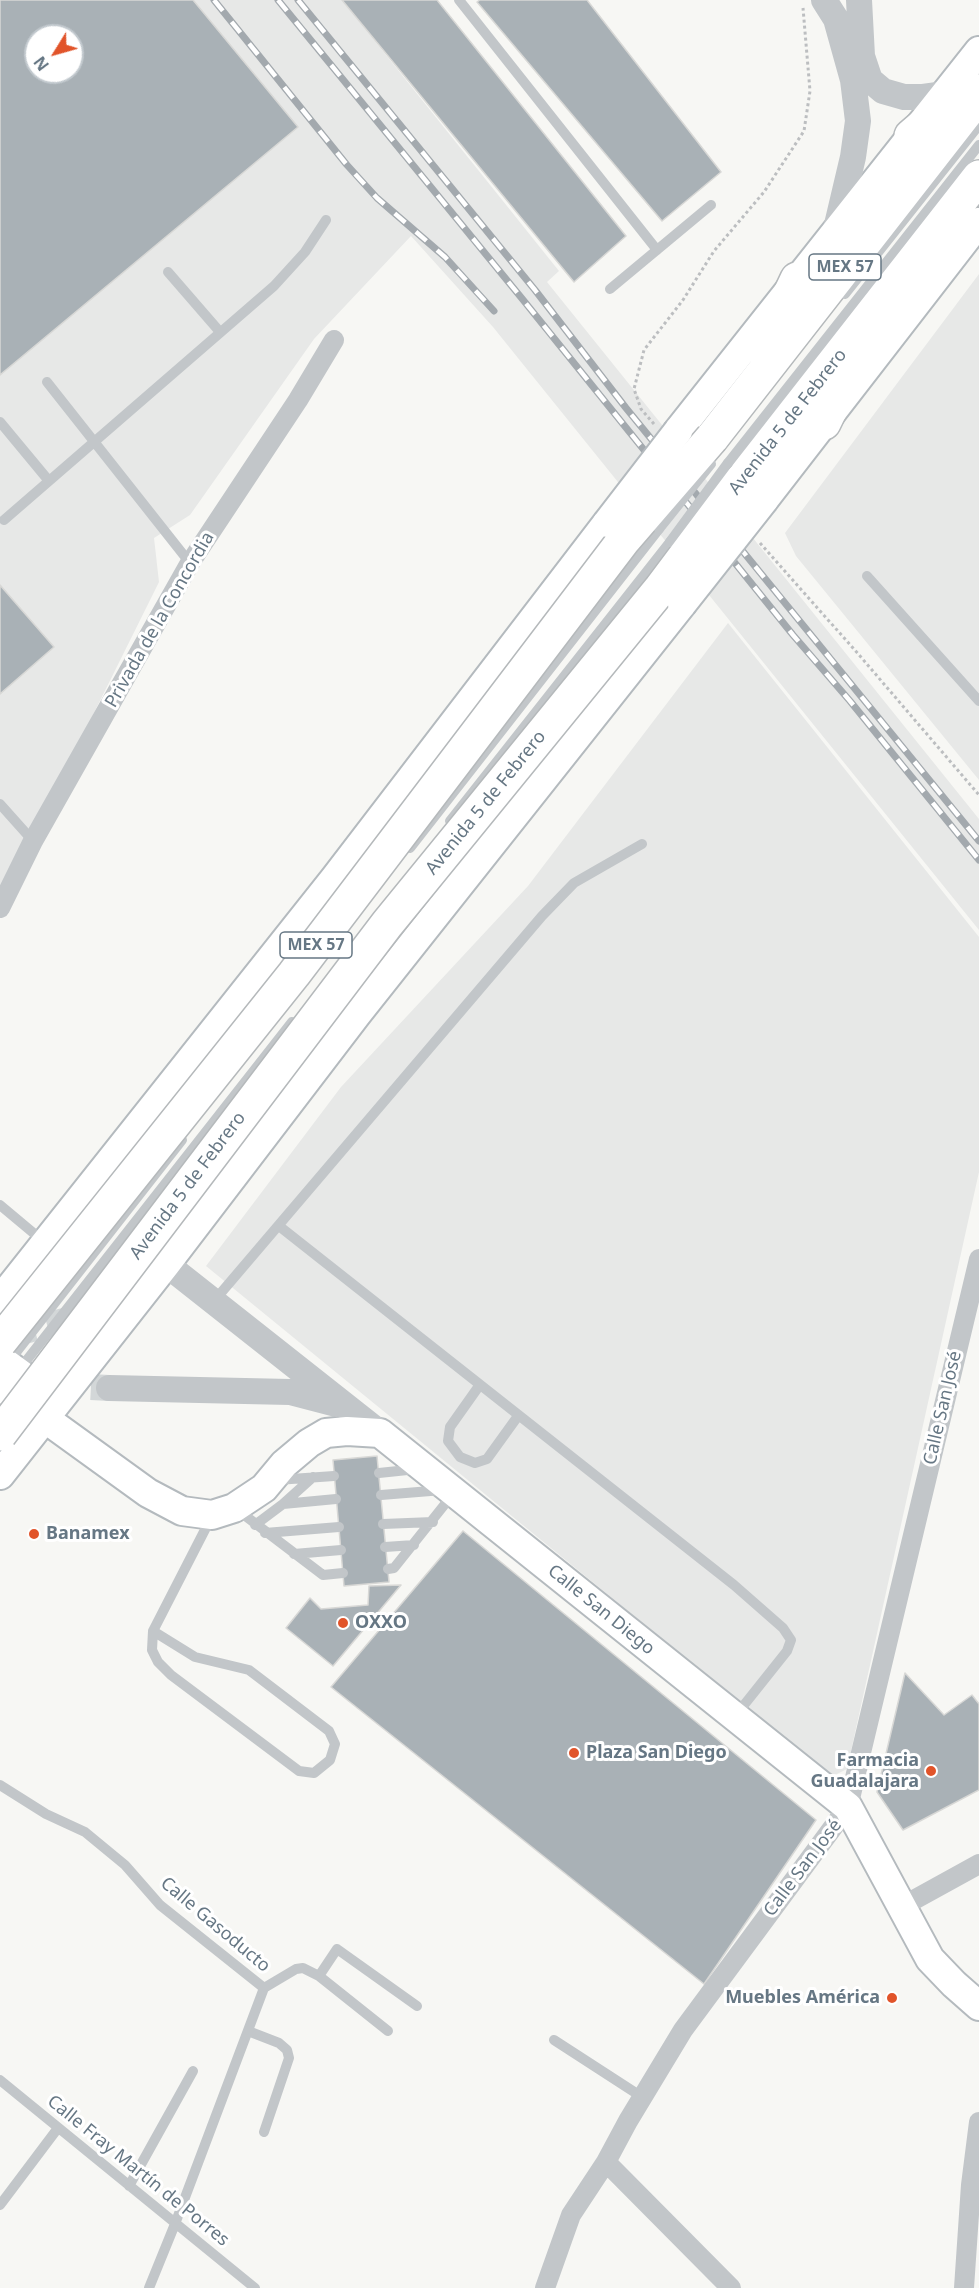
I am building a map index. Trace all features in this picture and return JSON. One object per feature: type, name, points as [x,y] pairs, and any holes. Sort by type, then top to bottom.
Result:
[{"type":"highway","points":[[910,136],[979,78]]},
{"type":"highway","name":"Avenida 5 de Febrero","points":[[733,467],[737,406],[979,96]]},
{"type":"highway","name":"Avenida 5 de Febrero","points":[[0,1434],[387,924],[661,588],[733,467],[885,298],[979,177]]},
{"type":"highway","points":[[737,406],[797,279]]},
{"type":"highway","points":[[824,423],[885,298]]},
{"type":"highway","name":"Avenida 5 de Febrero","points":[[4,1372],[294,974],[623,541],[733,467]]},
{"type":"main road","points":[[3,1292],[45,1243],[328,887],[693,411],[979,51]]},
{"type":"main road","name":"Avenida 5 de Febrero","points":[[0,1475],[166,1264],[357,1014],[682,604],[733,467],[824,423],[979,222]]},
{"type":"main road","points":[[4,1372],[51,1410],[89,1451],[148,1493],[182,1511],[234,1516],[264,1488],[276,1492],[284,1464],[309,1443],[326,1433],[347,1431],[380,1433]]},
{"type":"main road","name":"Calle San Diego","points":[[380,1433],[848,1807],[930,1959],[979,2006]]},
{"type":"street","points":[[824,0],[836,19],[853,80],[858,121],[853,157],[836,229]]},
{"type":"street","points":[[859,0],[862,57],[870,80],[883,91],[904,97],[945,94]]},
{"type":"street","name":"Privada de la Concordia","points":[[0,908],[33,841],[190,562],[298,400],[334,340]]},
{"type":"street","points":[[131,1286],[252,1136],[357,1014]]},
{"type":"street","name":"Calle San José","points":[[545,2288],[571,2214],[606,2162],[683,2030],[848,1807],[975,1292],[979,1259]]},
{"type":"street","name":"Calle San Diego","points":[[166,1264],[380,1433]]},
{"type":"street","points":[[109,1388],[290,1392],[345,1406]]},
{"type":"street","points":[[901,1907],[979,1864]]},
{"type":"street","points":[[964,2288],[971,2185],[979,2122]]},
{"type":"street","points":[[606,2162],[731,2288]]},
{"type":"lane","points":[[463,1],[657,250]]},
{"type":"lane","points":[[838,303],[979,125]]},
{"type":"lane","points":[[440,834],[670,542],[733,467],[979,145]]},
{"type":"lane","points":[[610,289],[711,205]]},
{"type":"lane","points":[[4,520],[274,286],[304,252],[326,220]]},
{"type":"lane","points":[[168,272],[220,332]]},
{"type":"lane","points":[[47,382],[190,562]]},
{"type":"lane","points":[[0,422],[49,481]]},
{"type":"lane","points":[[403,858],[659,530],[733,467]]},
{"type":"lane","points":[[867,576],[979,701]]},
{"type":"lane","points":[[0,804],[33,841]]},
{"type":"lane","points":[[214,1301],[542,916],[574,883],[642,844]]},
{"type":"lane","points":[[4,1372],[299,1013]]},
{"type":"lane","points":[[4,1372],[190,1130]]},
{"type":"lane","points":[[0,1205],[45,1243]]},
{"type":"lane","points":[[279,1226],[734,1585],[783,1628],[791,1640],[788,1651],[735,1717]]},
{"type":"lane","points":[[479,1386],[450,1427],[448,1441],[460,1457],[475,1463],[487,1459],[519,1416]]},
{"type":"lane","points":[[379,1473],[424,1469]]},
{"type":"lane","points":[[276,1492],[313,1477],[334,1476]]},
{"type":"lane","points":[[276,1492],[313,1477]]},
{"type":"lane","points":[[381,1495],[452,1491]]},
{"type":"lane","points":[[387,1569],[394,1568],[414,1545],[433,1522],[452,1491]]},
{"type":"lane","points":[[276,1492],[336,1499]]},
{"type":"lane","points":[[153,1631],[195,1657],[249,1670],[329,1731],[335,1744],[330,1760],[314,1773],[299,1771],[171,1675],[158,1662],[152,1650],[153,1631],[234,1516],[265,1533],[323,1575],[343,1573]]},
{"type":"lane","points":[[383,1524],[433,1522]]},
{"type":"lane","points":[[265,1533],[339,1527]]},
{"type":"lane","points":[[386,1547],[414,1545]]},
{"type":"lane","points":[[294,1554],[341,1550]]},
{"type":"lane","name":"Calle Gasoducto","points":[[0,1785],[46,1814],[85,1832],[125,1864],[160,1905],[264,1988],[176,2224],[149,2288]]},
{"type":"lane","points":[[319,1976],[337,1949],[417,2006]]},
{"type":"lane","points":[[264,1988],[296,1969],[303,1968],[319,1976],[388,2031]]},
{"type":"lane","points":[[248,2031],[279,2043],[287,2050],[289,2058],[264,2132]]},
{"type":"lane","points":[[554,2040],[642,2097]]},
{"type":"lane","points":[[129,2186],[193,2071]]},
{"type":"lane","name":"Calle Fray Martín de Porres","points":[[0,2080],[255,2288]]},
{"type":"lane","points":[[0,2205],[58,2128]]},
{"type":"shaded area","points":[[0,0],[342,0],[559,271],[547,282],[979,819],[979,930],[493,327],[411,236],[314,339],[190,515],[154,538],[159,582],[0,902]]},
{"type":"shaded area","points":[[979,274],[979,780],[796,556],[785,533]]},
{"type":"shaded area","points":[[728,623],[979,937],[979,1172],[847,1769],[831,1777],[206,1266],[341,1087],[528,886]]},
{"type":"building","points":[[0,0],[193,0],[298,127],[0,375]]},
{"type":"building","points":[[342,0],[437,0],[626,236],[574,282]]},
{"type":"building","points":[[480,0],[587,0],[721,172],[662,221],[477,2]]},
{"type":"building","points":[[0,585],[54,647],[0,694]]},
{"type":"building","points":[[377,1456],[389,1582],[344,1586],[333,1460]]},
{"type":"building","name":"Plaza San Diego","points":[[463,1531],[816,1820],[704,1984],[331,1687]]},
{"type":"building","points":[[401,1585],[333,1666],[286,1628],[310,1598],[321,1609],[368,1605],[369,1586]]},
{"type":"building","points":[[905,1673],[944,1715],[972,1695],[979,1704],[979,1790],[903,1830],[877,1792]]},
{"type":"tunnel","points":[[9,1331],[21,1332],[83,1316],[97,1307]]},
{"type":"tunnel","points":[[52,1385],[109,1388]]},
{"type":"railway","points":[[214,0],[347,165],[377,198],[445,257],[494,311]]},
{"type":"railway","points":[[278,0],[793,635],[850,701],[979,860]]},
{"type":"railway","points":[[298,0],[535,290],[626,408],[979,841]]},
{"type":"place","name":"Banamex","points":[[34,1534]]},
{"type":"place","name":"OXXO","points":[[343,1623]]},
{"type":"place","name":"Plaza San Diego","points":[[574,1753]]},
{"type":"place","name":"Farmacia Guadalajara","points":[[931,1771]]},
{"type":"place","name":"Muebles América","points":[[892,1998]]}]
